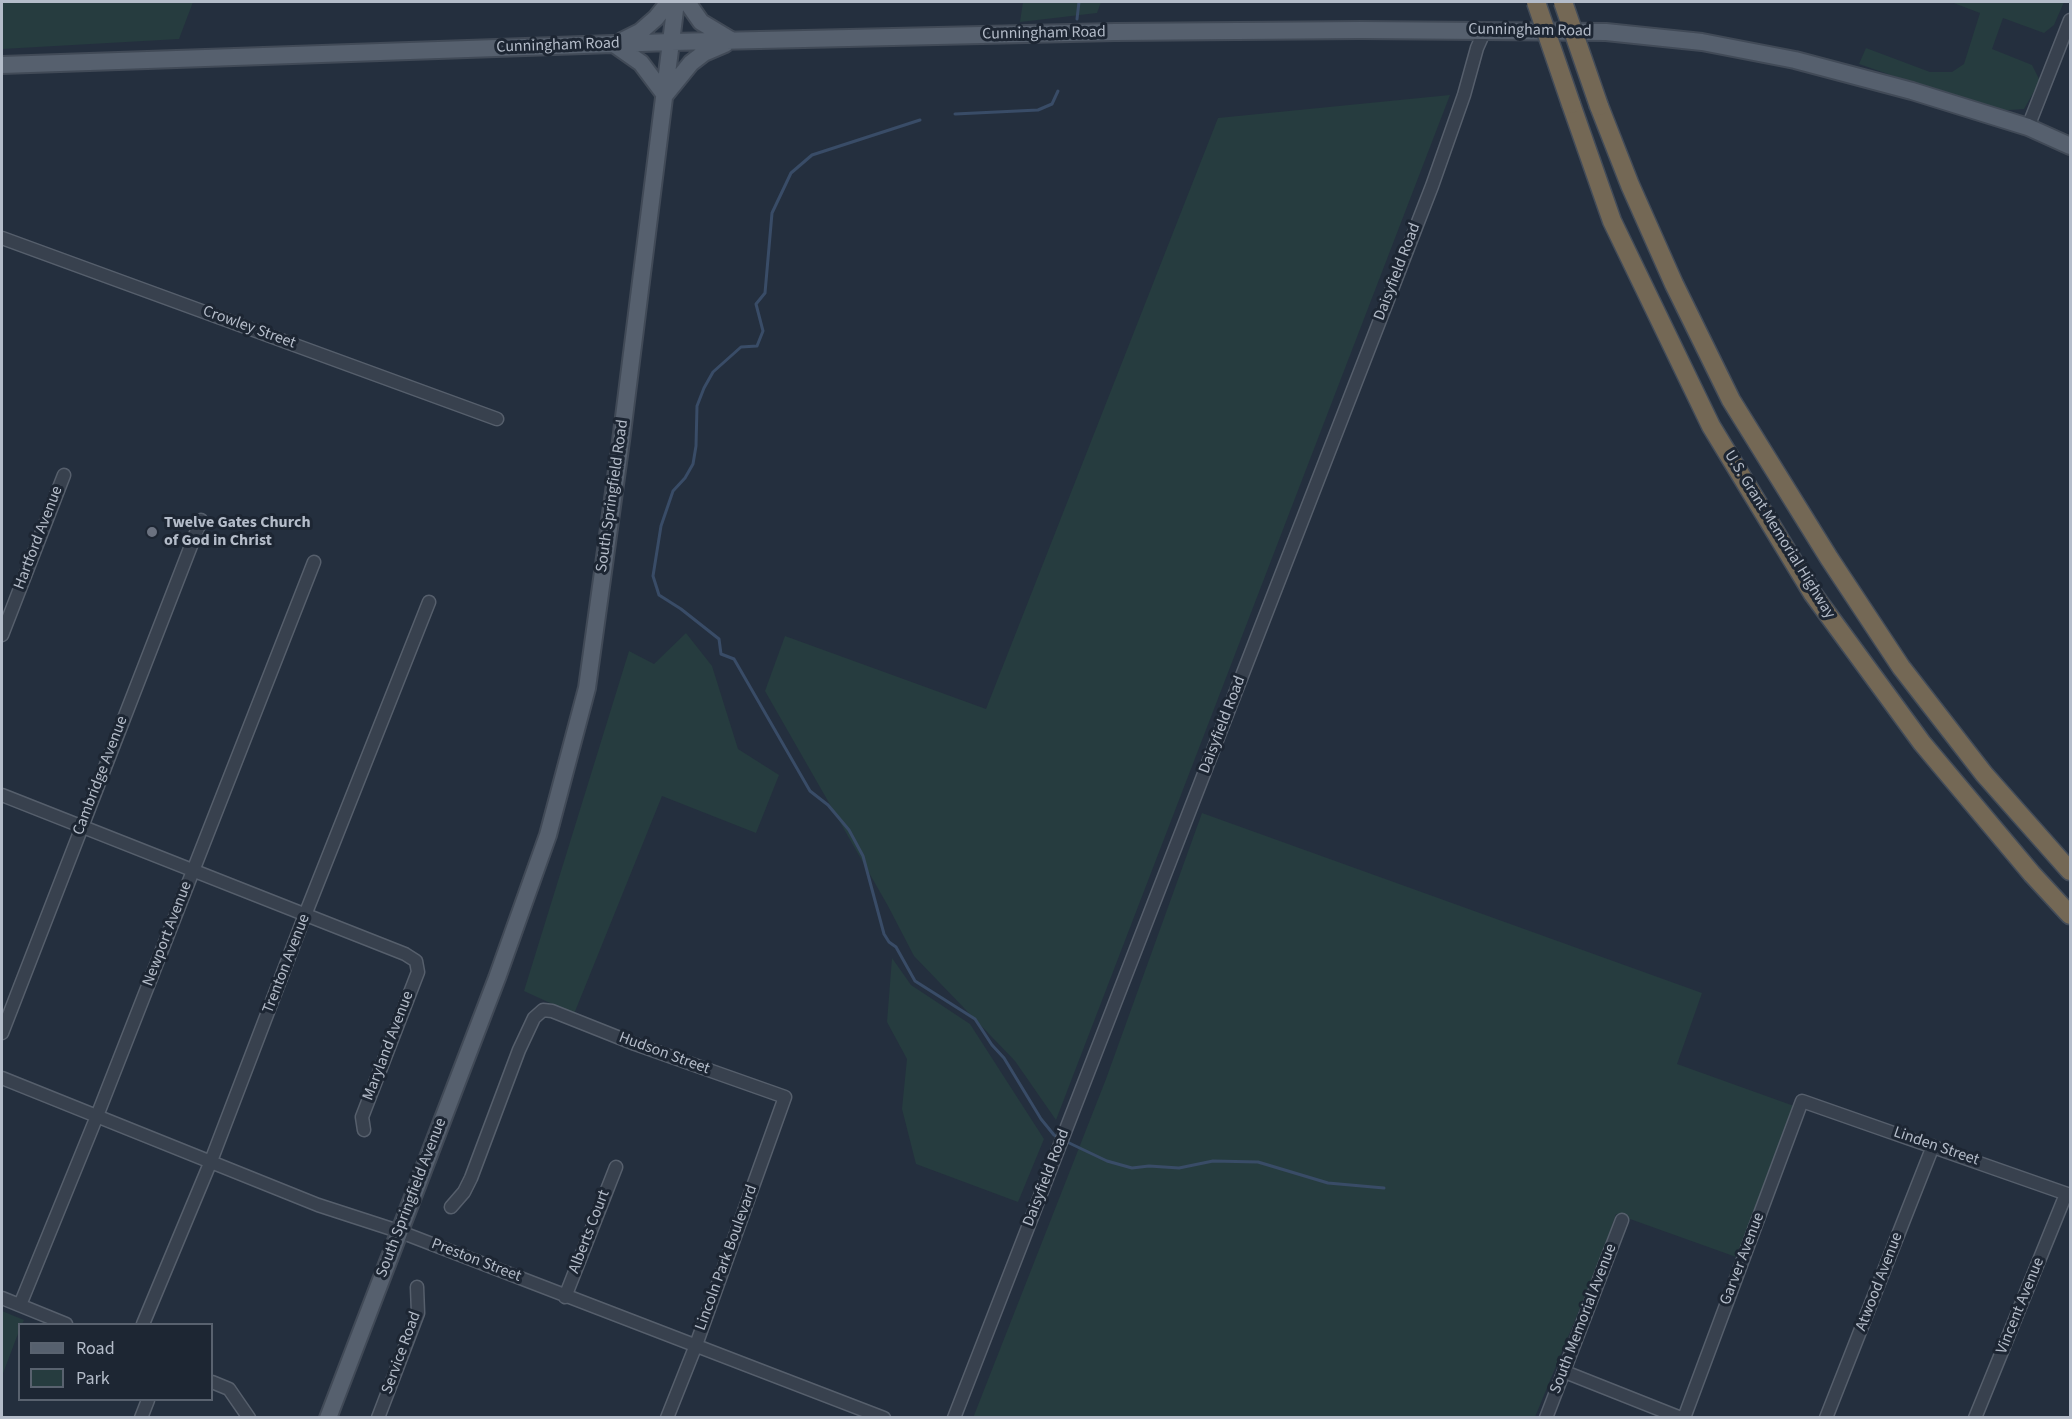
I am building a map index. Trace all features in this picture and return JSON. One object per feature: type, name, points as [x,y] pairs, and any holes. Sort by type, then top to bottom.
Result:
[{"type":"highway","name":"U.S. Grant Memorial Highway","points":[[1536,2],[1612,221],[1711,426],[1813,594],[1922,743],[2032,874],[2070,915]]},
{"type":"highway","name":"U.S. Grant Memorial Highway","points":[[1563,2],[1599,106],[1630,184],[1674,284],[1731,400],[1810,528],[1902,667],[1984,774],[2070,871]]},
{"type":"main road","points":[[614,44],[640,32],[669,2]]},
{"type":"main road","name":"South Springfield Road","points":[[497,978],[548,835],[587,688],[621,441],[676,2]]},
{"type":"main road","points":[[687,2],[701,22],[731,40]]},
{"type":"main road","name":"Cunningham Road","points":[[2,65],[731,40],[1161,32],[1485,30],[1606,32],[1702,42],[1795,60],[1912,91],[2028,127],[2070,146]]},
{"type":"main road","points":[[614,44],[641,63],[665,94],[691,63],[704,53],[731,40]]},
{"type":"main road","name":"South Springfield Avenue","points":[[328,1418],[497,978]]},
{"type":"street","points":[[2028,127],[2070,20]]},
{"type":"street","name":"Daisyfield Road","points":[[954,1418],[1427,197],[1485,30]]},
{"type":"street","name":"Crowley Street","points":[[2,238],[497,419]]},
{"type":"street","name":"Hartford Avenue","points":[[2,635],[64,476]]},
{"type":"street","name":"Cambridge Avenue","points":[[2,1033],[201,520]]},
{"type":"street","name":"Newport Avenue","points":[[20,1305],[98,1116],[314,562]]},
{"type":"street","name":"Trenton Avenue","points":[[143,1323],[211,1161],[429,602]]},
{"type":"street","points":[[2,795],[306,915]]},
{"type":"street","name":"Maryland Avenue","points":[[306,915],[405,954],[416,961],[418,972],[362,1117],[364,1130]]},
{"type":"street","name":"Hudson Street","points":[[451,1207],[464,1192],[471,1178],[519,1050],[534,1018],[543,1010],[552,1011],[634,1044],[785,1097]]},
{"type":"street","name":"Preston Street","points":[[2,1078],[318,1204],[398,1231],[884,1418]]},
{"type":"street","name":"Lincoln Park Boulevard","points":[[667,1418],[696,1345],[785,1097]]},
{"type":"street","name":"Linden Street","points":[[1802,1101],[2068,1194]]},
{"type":"street","name":"Garver Avenue","points":[[1682,1418],[1802,1101]]},
{"type":"street","name":"Atwood Avenue","points":[[1826,1418],[1933,1146]]},
{"type":"street","name":"Alberts Court","points":[[565,1297],[616,1167]]},
{"type":"street","name":"Vincent Avenue","points":[[1975,1418],[2068,1194]]},
{"type":"street","name":"South Memorial Avenue","points":[[1546,1418],[1622,1220]]},
{"type":"street","name":"Service Road","points":[[378,1418],[418,1313],[417,1287]]},
{"type":"street","points":[[2,1298],[64,1323]]},
{"type":"street","points":[[1565,1372],[1682,1418]]},
{"type":"street","points":[[213,1382],[229,1389],[249,1418]]},
{"type":"street","points":[[141,1418],[148,1401]]},
{"type":"green space","points":[[2,2],[193,2],[179,39],[2,49]]},
{"type":"green space","points":[[1023,2],[1101,2],[1097,13],[1020,22]]},
{"type":"green space","points":[[1951,2],[2064,2],[2054,25],[2044,33],[2003,18],[1992,49],[2032,65],[2040,81],[2024,109],[1995,111],[1859,64],[1866,48],[1930,72],[1952,72],[1964,64],[1980,13]]},
{"type":"green space","points":[[1450,95],[1056,1120],[1015,1061],[914,956],[888,906],[765,691],[785,636],[986,709],[1218,118]]},
{"type":"green space","points":[[686,633],[712,666],[738,749],[779,775],[756,833],[662,796],[574,1014],[524,991],[629,651],[654,664]]},
{"type":"green space","points":[[1202,813],[1702,993],[1677,1064],[1794,1106],[1739,1258],[1616,1214],[1601,1257],[1535,1417],[973,1418],[1106,1079]]},
{"type":"green space","points":[[892,958],[911,985],[970,1024],[1044,1139],[1018,1202],[916,1164],[902,1109],[907,1059],[887,1022]]},
{"type":"green space","points":[[2,1311],[24,1320],[22,1323],[18,1323],[18,1334],[2,1376]]},
{"type":"waterway","points":[[1077,19],[1079,2]]},
{"type":"waterway","points":[[955,114],[1038,110],[1052,104],[1058,91]]},
{"type":"waterway","points":[[920,120],[812,155],[791,173],[772,213],[765,293],[756,304],[763,331],[757,346],[741,347],[713,372],[704,388],[697,406],[693,464],[685,478],[673,491],[661,526],[653,576],[659,595],[719,639],[721,654],[734,659],[810,791],[828,805],[849,830],[863,856],[884,934],[896,947],[915,981],[975,1019],[992,1045],[1004,1058],[1041,1119],[1059,1138]]},
{"type":"waterway","points":[[1065,1141],[1107,1161],[1132,1168],[1149,1166],[1179,1168],[1213,1161],[1258,1162],[1328,1183],[1384,1188]]},
{"type":"place","name":"Twelve Gates Church of God in Christ","points":[[152,532]]}]
